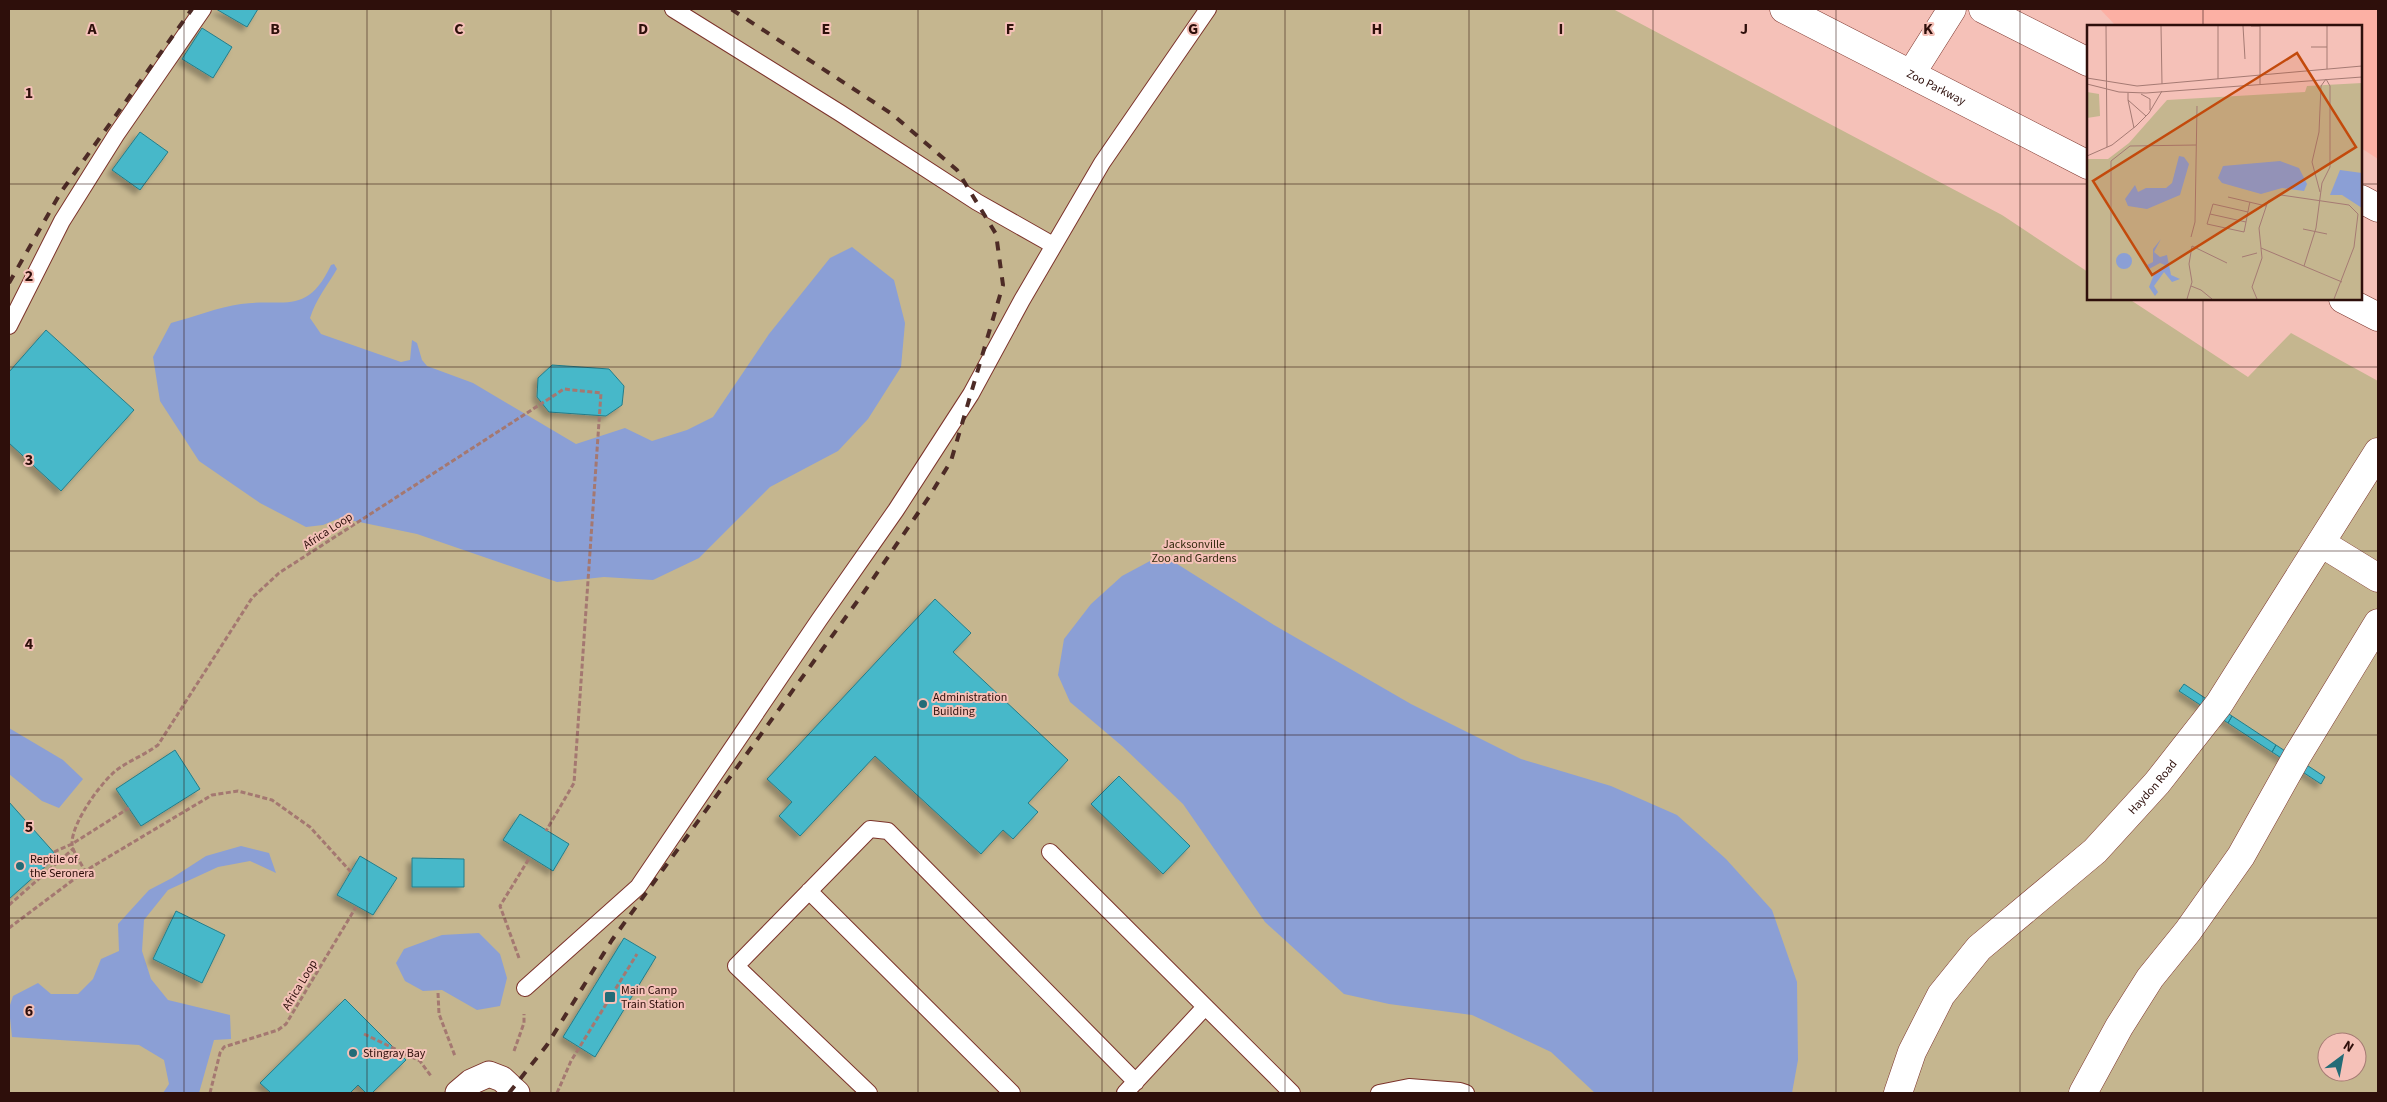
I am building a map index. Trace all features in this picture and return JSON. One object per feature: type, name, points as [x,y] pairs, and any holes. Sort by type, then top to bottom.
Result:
[{"type":"street","name":"Zoo Parkway","points":[[1784,9],[2087,164]]},
{"type":"street","points":[[1911,74],[1952,9]]},
{"type":"street","points":[[1983,9],[2087,61]]},
{"type":"street","points":[[2362,200],[2378,208]]},
{"type":"street","points":[[2346,300],[2378,317]]},
{"type":"street","name":"Haydon Road","points":[[1898,1093],[1912,1052],[1941,995],[1979,948],[2095,851],[2157,783],[2219,704],[2378,452]]},
{"type":"street","points":[[2321,543],[2378,578]]},
{"type":"street","points":[[2083,1093],[2119,1027],[2150,978],[2188,931],[2241,856],[2297,756],[2378,623]]},
{"type":"street","points":[[464,1088],[489,1074],[510,1086]]},
{"type":"lane","points":[[9,326],[62,221],[116,135],[203,9]]},
{"type":"lane","points":[[673,9],[840,113],[977,202],[1054,245]]},
{"type":"lane","points":[[525,983],[638,887],[896,510],[970,394],[1102,163],[1208,9]]},
{"type":"lane","points":[[869,1093],[736,966],[870,829],[888,831],[1131,1087],[1205,1007]]},
{"type":"lane","points":[[1050,852],[1292,1093]]},
{"type":"lane","points":[[809,891],[1012,1093]]},
{"type":"lane","points":[[1380,1093],[1410,1087],[1466,1093]]},
{"type":"path","name":"Africa Loop","points":[[72,844],[76,825],[101,786],[120,767],[139,758],[158,745],[252,598],[279,572],[564,390],[601,393],[574,783],[546,830]]},
{"type":"path","points":[[9,928],[85,871],[212,795],[238,791],[272,800],[310,827],[350,872]]},
{"type":"path","points":[[54,852],[72,844],[128,808]]},
{"type":"path","points":[[72,844],[85,871]]},
{"type":"path","points":[[9,905],[74,848]]},
{"type":"path","points":[[510,1086],[524,1023],[525,983],[500,906],[530,857]]},
{"type":"path","name":"Africa Loop","points":[[210,1093],[220,1053],[224,1047],[278,1030],[286,1024],[356,907]]},
{"type":"path","points":[[557,1093],[571,1061],[637,954]]},
{"type":"path","points":[[438,993],[439,1014],[464,1088]]},
{"type":"path","points":[[364,1034],[420,1061],[431,1077]]},
{"type":"shaded area","points":[[2100,9],[2378,9],[2378,159],[2362,149],[2362,25],[2115,25]]},
{"type":"green space","name":"Jacksonville Zoo and Gardens","points":[[9,9],[1613,9],[2002,215],[2087,271],[2087,300],[2131,300],[2248,377],[2291,333],[2378,381],[2378,1093],[9,1093]]},
{"type":"water","points":[[852,247],[894,280],[905,323],[901,367],[868,419],[838,451],[770,487],[699,558],[653,580],[604,577],[557,582],[417,534],[340,518],[323,525],[306,527],[260,503],[199,461],[160,401],[153,357],[171,323],[232,305],[294,301],[304,298],[313,292],[331,265],[334,264],[337,269],[312,311],[310,318],[321,334],[401,362],[410,360],[412,340],[417,343],[422,360],[427,366],[473,383],[576,444],[625,428],[652,441],[687,430],[713,417],[769,334],[830,258]]},
{"type":"water","points":[[1150,561],[1174,562],[1274,625],[1411,704],[1521,759],[1611,786],[1677,815],[1726,859],[1772,910],[1797,982],[1798,1060],[1792,1093],[1595,1093],[1551,1052],[1472,1015],[1389,1004],[1344,994],[1265,922],[1183,804],[1122,746],[1070,702],[1058,675],[1064,639],[1091,604],[1122,576]]},
{"type":"water","points":[[9,728],[63,760],[83,779],[59,808],[42,801],[9,774]]},
{"type":"water","points":[[241,846],[269,853],[276,873],[250,861],[218,867],[168,890],[144,920],[142,951],[151,979],[168,1000],[230,1015],[231,1039],[214,1040],[199,1093],[163,1093],[169,1084],[164,1060],[139,1045],[12,1037],[9,1008],[13,996],[38,983],[51,994],[78,994],[93,979],[101,959],[119,951],[118,924],[149,890],[206,856]]},
{"type":"water","points":[[479,933],[500,954],[507,978],[500,1006],[477,1010],[442,990],[423,991],[405,981],[396,963],[404,949],[442,935]]},
{"type":"building","points":[[216,9],[258,9],[247,27]]},
{"type":"building","points":[[202,28],[232,47],[213,78],[182,59]]},
{"type":"building","points":[[140,132],[168,152],[140,190],[112,170]]},
{"type":"building","points":[[46,330],[134,410],[61,491],[9,443],[9,372]]},
{"type":"building","points":[[552,365],[609,369],[624,386],[622,405],[606,416],[549,412],[537,397],[538,378]]},
{"type":"building","name":"Administration Building","points":[[935,599],[971,633],[953,652],[1068,760],[1028,803],[1038,812],[1013,839],[1003,830],[981,854],[875,756],[800,836],[779,816],[792,802],[767,779]]},
{"type":"building","points":[[2184,684],[2232,716],[2228,723],[2179,691]]},
{"type":"building","points":[[2232,716],[2276,745],[2272,752],[2228,723]]},
{"type":"building","points":[[2276,745],[2325,777],[2321,784],[2272,752]]},
{"type":"building","points":[[175,750],[200,789],[141,826],[116,789]]},
{"type":"building","points":[[1119,776],[1190,846],[1163,874],[1091,804]]},
{"type":"building","points":[[9,802],[57,856],[9,899]]},
{"type":"building","points":[[520,814],[569,844],[553,871],[503,840]]},
{"type":"building","points":[[360,856],[397,878],[373,915],[337,895]]},
{"type":"building","points":[[412,858],[464,859],[464,887],[412,887]]},
{"type":"building","points":[[176,911],[225,935],[202,983],[153,959]]},
{"type":"building","name":"Main Camp Train Station","points":[[624,938],[656,957],[595,1057],[563,1037]]},
{"type":"building","points":[[345,999],[406,1060],[372,1093],[366,1093],[358,1085],[350,1093],[271,1093],[260,1083]]},
{"type":"railway","points":[[9,283],[61,192],[192,9]]},
{"type":"railway","points":[[509,1093],[547,1045],[612,940],[864,592],[929,497],[951,461],[1003,285],[996,234],[957,170],[892,114],[731,9]]},
{"type":"place","name":"Administration Building","points":[[923,704]]},
{"type":"place","name":"Reptile of the Seronera","points":[[20,866]]},
{"type":"place","name":"Main Camp Train Station","points":[[610,997]]},
{"type":"place","name":"Stingray Bay","points":[[353,1053]]}]
